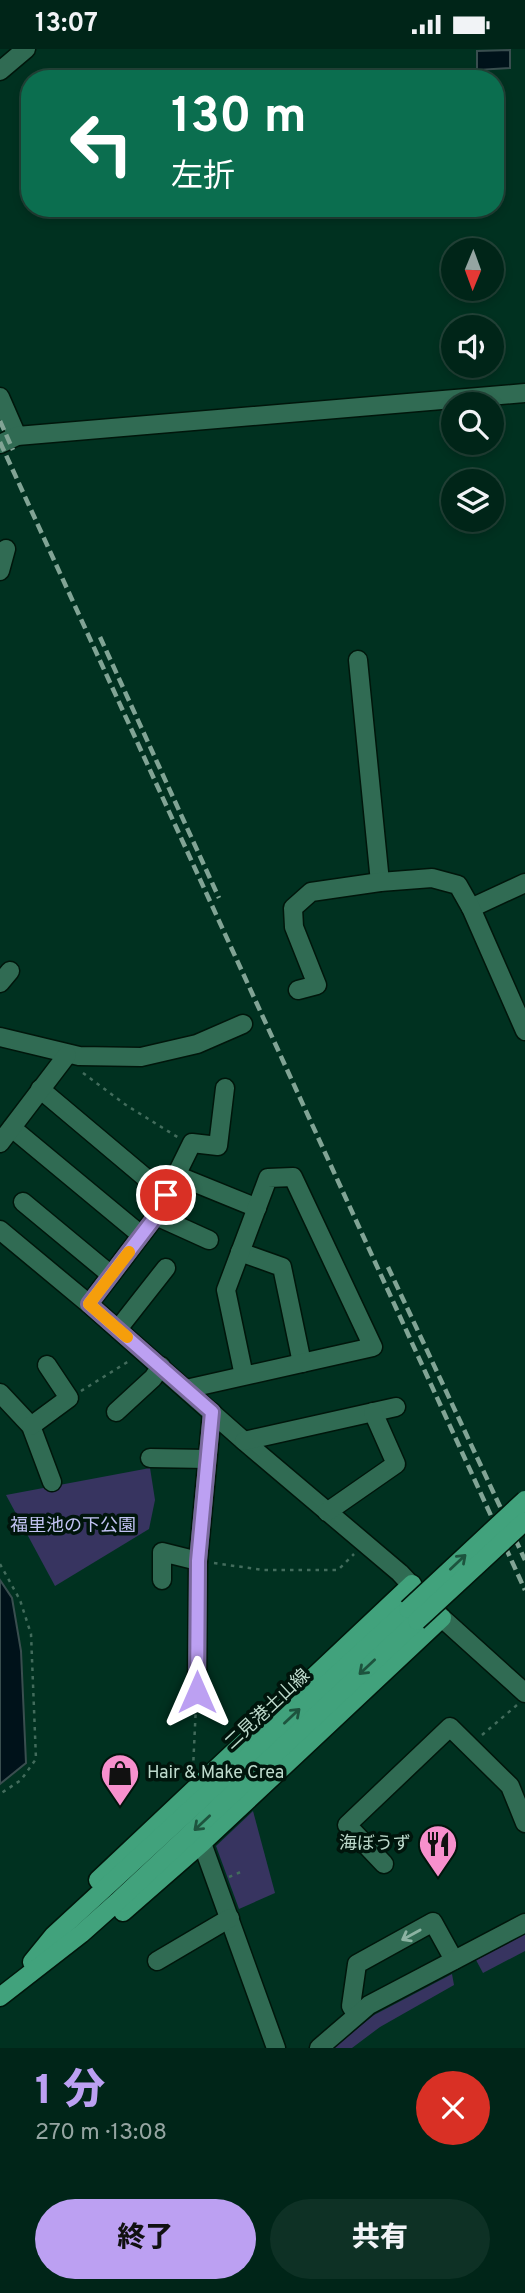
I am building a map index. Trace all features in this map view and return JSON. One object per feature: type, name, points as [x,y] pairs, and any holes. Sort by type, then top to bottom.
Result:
[{"type":"main road","name":"二見港土山線","points":[[0,1997],[81,1934],[413,1615],[525,1500]]},
{"type":"main road","name":"二見港土山線","points":[[14,1984],[54,1935],[413,1615],[525,1521]]},
{"type":"main road","points":[[54,1935],[83,1896],[107,1870],[412,1584]]},
{"type":"main road","points":[[81,1934],[120,1915],[202,1843],[442,1618]]},
{"type":"street","points":[[0,71],[26,49]]},
{"type":"street","points":[[0,444],[17,436],[525,393]]},
{"type":"street","points":[[0,397],[17,436]]},
{"type":"street","points":[[0,572],[6,549]]},
{"type":"street","points":[[358,660],[380,882]]},
{"type":"street","points":[[298,990],[317,985],[294,927],[293,908],[311,892],[432,878],[458,885],[471,908],[525,1031]]},
{"type":"street","points":[[471,908],[525,883]]},
{"type":"street","points":[[0,1037],[65,1057],[141,1057],[197,1044],[243,1024]]},
{"type":"street","points":[[0,1143],[65,1057]]},
{"type":"street","points":[[89,1304],[156,1216],[192,1143],[218,1146],[225,1088]]},
{"type":"street","points":[[40,1089],[166,1195]]},
{"type":"street","points":[[12,1128],[141,1235]]},
{"type":"street","points":[[176,1175],[257,1208]]},
{"type":"street","points":[[186,1389],[244,1376],[302,1363],[373,1347],[293,1178],[268,1178],[226,1290],[244,1376]]},
{"type":"street","points":[[23,1202],[111,1275]]},
{"type":"street","points":[[156,1216],[209,1240]]},
{"type":"street","points":[[0,1230],[412,1584],[442,1618],[525,1693]]},
{"type":"street","points":[[240,1252],[282,1267],[302,1363]]},
{"type":"street","points":[[118,1329],[166,1268]]},
{"type":"street","points":[[31,1426],[69,1398],[47,1365]]},
{"type":"street","points":[[116,1412],[153,1378],[161,1366]]},
{"type":"street","points":[[0,1393],[31,1426],[52,1482]]},
{"type":"street","points":[[244,1441],[396,1407]]},
{"type":"street","points":[[197,1692],[198,1561],[212,1412]]},
{"type":"street","points":[[327,1512],[396,1464],[373,1412]]},
{"type":"street","points":[[150,1458],[208,1459]]},
{"type":"street","points":[[162,1580],[163,1552],[198,1561]]},
{"type":"street","points":[[384,1864],[347,1825],[450,1727],[510,1786],[525,1823]]},
{"type":"street","points":[[202,1843],[276,2048]]},
{"type":"street","points":[[157,1961],[230,1918]]},
{"type":"street","points":[[356,2014],[351,2006],[357,1964],[433,1922],[454,1960]]},
{"type":"street","points":[[319,2048],[369,2005],[525,1923]]},
{"type":"path","points":[[65,1057],[126,1105],[177,1138],[192,1143]]},
{"type":"path","points":[[69,1398],[144,1352]]},
{"type":"path","points":[[198,1561],[263,1570],[338,1570],[364,1544]]},
{"type":"path","points":[[0,1564],[20,1600],[31,1634],[36,1759],[21,1780],[0,1794]]},
{"type":"path","points":[[193,1773],[197,1692]]},
{"type":"path","points":[[468,1746],[525,1699]]},
{"type":"green space","name":"福里池の下公園","points":[[150,1468],[155,1500],[149,1529],[55,1586],[6,1495]]},
{"type":"green space","points":[[253,1811],[275,1893],[239,1909],[216,1846]]},
{"type":"green space","points":[[525,1934],[525,1951],[483,1973],[476,1960]]},
{"type":"green space","points":[[452,1974],[454,1985],[380,2027],[352,2048],[333,2048],[374,2015]]},
{"type":"shaded area","points":[[510,50],[510,68],[477,70],[477,51]]},
{"type":"shaded area","points":[[0,1580],[12,1598],[21,1651],[26,1763],[0,1784]]},
{"type":"railway","points":[[0,421],[13,450]]},
{"type":"railway","points":[[0,442],[525,1590]]},
{"type":"railway","points":[[100,637],[219,898]]},
{"type":"railway","points":[[388,1267],[525,1560]]},
{"type":"slow traffic","points":[[127,1337],[89,1304],[129,1252]]},
{"type":"place","name":"Hair & Make Crea","points":[[120,1807]]},
{"type":"place","name":"海ぼうず","points":[[438,1878]]},
{"type":"route","points":[[166,1195],[156,1216],[89,1304],[212,1412],[198,1561],[197,1692]]}]
